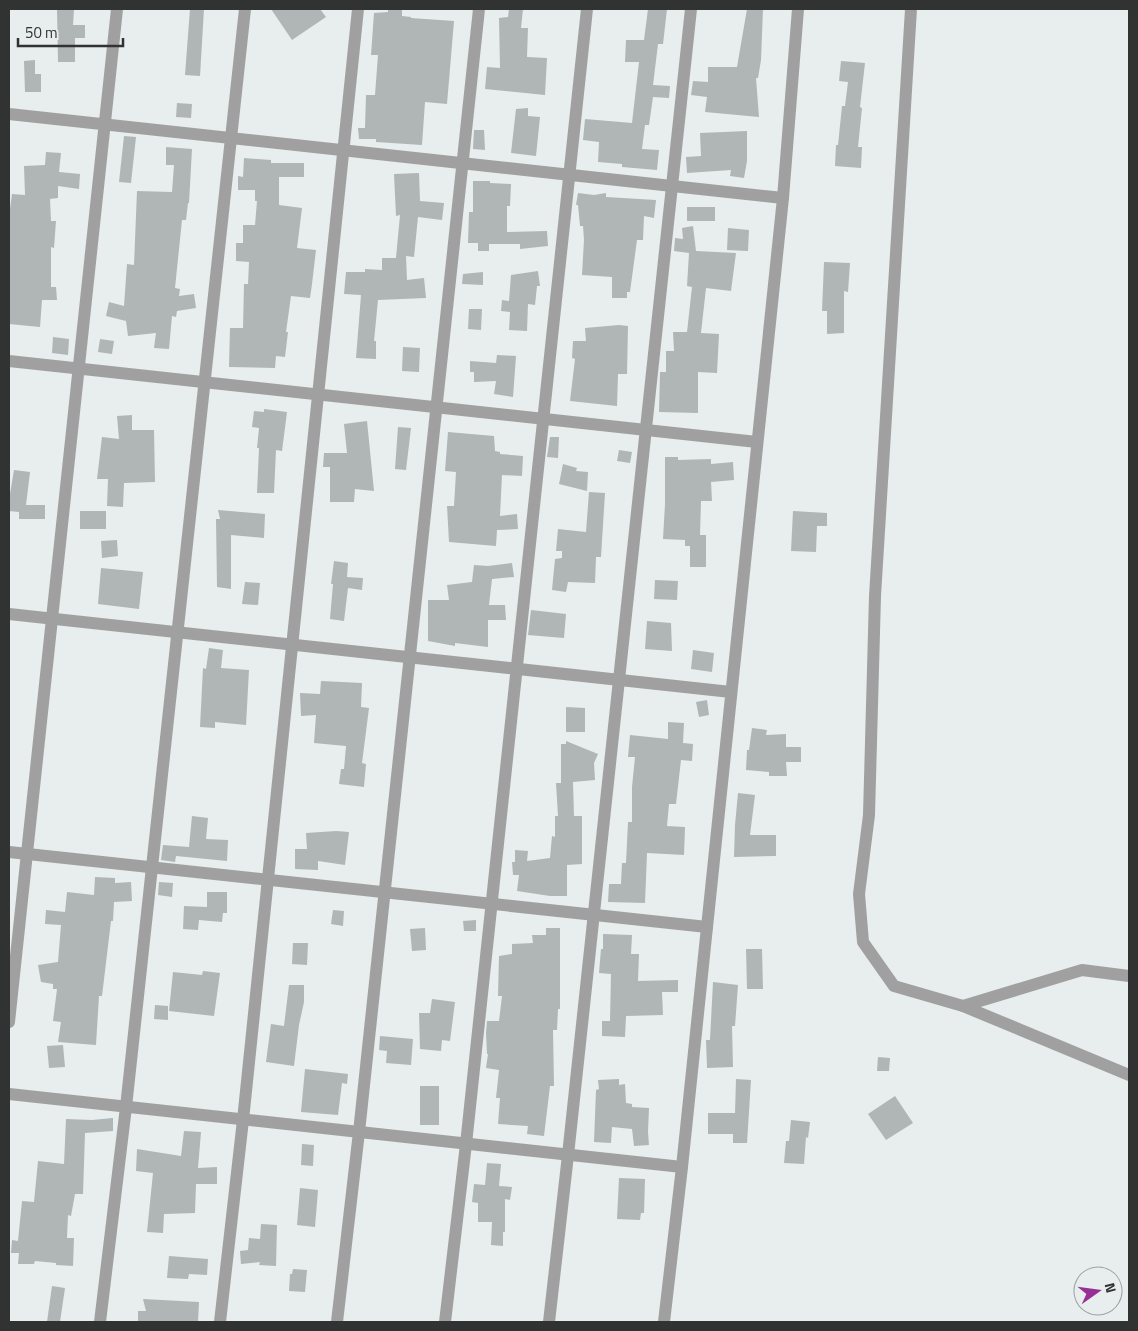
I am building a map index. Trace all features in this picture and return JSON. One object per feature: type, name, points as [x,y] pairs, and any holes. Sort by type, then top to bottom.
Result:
[{"type":"street","points":[[9,1022],[117,9]]},
{"type":"street","points":[[100,1322],[126,1107],[245,9]]},
{"type":"street","points":[[220,1322],[243,1120],[358,9]]},
{"type":"street","points":[[336,1322],[359,1132],[480,9]]},
{"type":"street","points":[[445,1322],[466,1144],[587,9]]},
{"type":"street","points":[[549,1322],[691,9]]},
{"type":"street","points":[[664,1322],[682,1167],[782,198],[798,9]]},
{"type":"street","points":[[911,9],[875,596],[869,815],[859,894],[863,942],[894,986],[964,1006],[1129,1075]]},
{"type":"street","points":[[9,114],[782,198]]},
{"type":"street","points":[[9,361],[757,442]]},
{"type":"street","points":[[9,614],[731,692]]},
{"type":"street","points":[[9,852],[707,927]]},
{"type":"street","points":[[964,1006],[1082,970],[1129,976]]},
{"type":"street","points":[[9,1094],[682,1167]]},
{"type":"building","points":[[57,9],[74,9],[73,25],[85,25],[85,38],[75,38],[75,62],[58,62]]},
{"type":"building","points":[[190,9],[204,9],[200,76],[185,75]]},
{"type":"building","points":[[271,9],[320,9],[326,17],[292,40]]},
{"type":"building","points":[[388,9],[402,9],[402,16],[411,18],[454,21],[447,104],[425,102],[422,145],[376,142],[376,139],[359,139],[358,128],[365,128],[366,95],[375,95],[378,55],[371,55],[374,13],[388,12]]},
{"type":"building","points":[[509,9],[523,9],[521,28],[528,28],[527,57],[547,58],[545,95],[485,89],[487,67],[500,68],[499,18],[508,17]]},
{"type":"building","points":[[648,9],[667,9],[663,44],[658,44],[653,85],[670,86],[669,98],[653,97],[649,125],[645,125],[642,149],[659,150],[657,170],[622,167],[622,164],[598,162],[599,142],[583,140],[585,119],[632,123],[639,62],[625,62],[626,40],[644,40]]},
{"type":"building","points":[[747,9],[763,9],[761,60],[758,78],[756,78],[759,117],[705,112],[707,97],[691,95],[693,81],[708,82],[708,67],[737,67]]},
{"type":"building","points":[[35,60],[35,74],[41,74],[41,92],[25,92],[24,61]]},
{"type":"building","points":[[841,61],[865,63],[858,147],[862,147],[861,168],[835,166],[842,106],[845,106],[848,82],[839,81]]},
{"type":"building","points":[[177,103],[192,104],[191,118],[176,117]]},
{"type":"building","points":[[528,108],[528,116],[540,117],[536,156],[511,153],[516,109]]},
{"type":"building","points":[[474,130],[484,130],[485,150],[473,149]]},
{"type":"building","points":[[747,131],[747,161],[744,178],[730,176],[731,170],[687,173],[686,157],[701,156],[700,133]]},
{"type":"building","points":[[124,136],[136,137],[131,183],[119,182]]},
{"type":"building","points":[[166,147],[192,149],[189,203],[186,220],[182,220],[175,288],[180,289],[179,296],[194,294],[196,308],[177,311],[176,317],[172,316],[169,349],[154,348],[156,333],[128,336],[126,321],[106,316],[109,302],[124,306],[127,264],[134,265],[137,191],[172,192],[174,165],[166,165]]},
{"type":"building","points":[[46,152],[61,153],[59,172],[80,174],[79,189],[58,186],[58,198],[50,199],[51,221],[56,221],[54,248],[51,247],[51,287],[56,287],[57,300],[42,300],[40,327],[9,324],[9,216],[12,194],[25,195],[24,166],[45,165]]},
{"type":"building","points":[[244,158],[271,160],[271,163],[304,163],[304,177],[279,177],[279,205],[302,208],[297,248],[316,250],[312,284],[310,298],[291,296],[285,357],[276,356],[275,368],[229,367],[230,328],[243,328],[244,284],[248,284],[249,262],[236,261],[236,243],[243,243],[243,225],[255,225],[257,201],[255,201],[255,190],[238,190],[238,176],[243,177]]},
{"type":"building","points":[[419,173],[420,201],[444,203],[442,220],[418,217],[414,257],[406,256],[407,280],[424,278],[426,298],[378,300],[374,341],[376,341],[376,359],[356,358],[361,295],[344,294],[346,272],[365,272],[365,269],[382,270],[382,258],[396,258],[400,215],[396,216],[394,174]]},
{"type":"building","points":[[473,181],[511,184],[510,206],[507,206],[507,232],[547,231],[548,246],[520,249],[520,244],[489,244],[489,251],[478,251],[478,243],[468,243],[469,212],[473,212]]},
{"type":"building","points":[[578,193],[594,195],[606,193],[606,197],[656,200],[654,218],[644,216],[643,240],[637,240],[630,292],[627,292],[627,298],[612,298],[612,277],[582,275],[584,240],[583,226],[580,226],[578,205],[576,205]]},
{"type":"building","points":[[687,207],[715,207],[715,221],[687,221]]},
{"type":"building","points":[[693,226],[696,251],[736,253],[731,291],[706,288],[701,333],[719,334],[717,373],[698,372],[698,413],[659,412],[660,372],[666,372],[666,351],[674,351],[673,332],[687,332],[692,287],[687,286],[689,253],[674,251],[675,238],[683,239],[682,228]]},
{"type":"building","points":[[728,228],[749,230],[748,251],[727,250]]},
{"type":"building","points":[[824,262],[850,263],[848,292],[844,291],[844,333],[827,334],[827,311],[822,311]]},
{"type":"building","points":[[538,271],[540,286],[537,286],[535,305],[528,304],[527,331],[509,330],[510,312],[501,311],[502,300],[509,301],[511,275]]},
{"type":"building","points":[[483,272],[483,285],[462,284],[463,274]]},
{"type":"building","points":[[469,309],[482,309],[481,330],[468,329]]},
{"type":"building","points":[[628,326],[627,374],[618,374],[617,406],[570,401],[575,359],[572,358],[573,341],[586,341],[585,328]]},
{"type":"building","points":[[53,337],[69,339],[68,355],[52,353]]},
{"type":"building","points":[[100,339],[114,341],[112,354],[98,352]]},
{"type":"building","points":[[403,347],[420,348],[419,372],[402,371]]},
{"type":"building","points":[[497,355],[516,356],[513,397],[494,394],[496,381],[474,382],[474,372],[470,372],[470,361],[496,363]]},
{"type":"building","points":[[264,409],[287,412],[282,451],[276,450],[274,493],[257,493],[259,428],[252,427],[254,411],[264,412]]},
{"type":"building","points":[[132,415],[132,430],[154,430],[155,482],[124,483],[123,507],[107,506],[108,479],[97,479],[102,437],[119,439],[117,416]]},
{"type":"building","points":[[367,421],[374,491],[355,489],[354,502],[330,502],[330,467],[323,467],[324,453],[347,453],[344,424]]},
{"type":"building","points":[[398,427],[411,428],[406,470],[395,469]]},
{"type":"building","points":[[448,432],[494,436],[495,451],[500,452],[500,454],[523,456],[522,476],[502,475],[500,516],[517,514],[518,529],[497,530],[496,546],[449,542],[447,506],[454,506],[456,472],[445,471]]},
{"type":"building","points":[[550,437],[559,437],[558,458],[547,457]]},
{"type":"building","points":[[619,450],[632,452],[630,463],[617,461]]},
{"type":"building","points":[[665,457],[678,457],[678,460],[711,459],[711,464],[733,462],[734,480],[711,482],[712,501],[701,501],[700,535],[706,535],[706,567],[690,567],[690,546],[685,546],[685,540],[663,539]]},
{"type":"building","points":[[563,464],[577,468],[576,471],[588,472],[587,491],[559,484]]},
{"type":"building","points":[[14,470],[30,472],[26,505],[45,505],[45,519],[19,519],[19,512],[9,511],[9,494]]},
{"type":"building","points":[[589,492],[605,493],[601,557],[596,557],[595,583],[568,582],[566,592],[552,590],[555,559],[562,558],[562,551],[556,551],[558,529],[586,532]]},
{"type":"building","points":[[218,510],[265,514],[264,538],[231,535],[231,589],[217,587],[216,519],[220,519]]},
{"type":"building","points":[[80,511],[106,511],[106,529],[80,529]]},
{"type":"building","points":[[793,511],[827,513],[827,526],[817,526],[816,552],[791,551]]},
{"type":"building","points":[[117,540],[118,556],[102,558],[101,541]]},
{"type":"building","points":[[334,561],[348,563],[347,577],[363,578],[362,590],[348,588],[344,621],[330,619]]},
{"type":"building","points":[[512,563],[514,577],[492,579],[489,605],[505,605],[506,620],[488,620],[488,647],[455,643],[455,646],[428,641],[428,600],[449,600],[447,585],[472,582],[474,565],[488,566]]},
{"type":"building","points":[[101,568],[143,572],[139,609],[98,604]]},
{"type":"building","points":[[655,580],[678,581],[677,600],[654,599]]},
{"type":"building","points":[[245,582],[260,583],[258,605],[242,604]]},
{"type":"building","points":[[531,610],[566,614],[564,638],[528,635]]},
{"type":"building","points":[[647,621],[671,623],[672,651],[645,649]]},
{"type":"building","points":[[209,648],[223,650],[221,668],[249,670],[246,725],[215,722],[215,728],[200,727],[203,668],[206,669]]},
{"type":"building","points":[[693,650],[714,653],[712,672],[691,669]]},
{"type":"building","points":[[321,681],[362,683],[361,707],[369,708],[362,763],[366,764],[364,787],[339,784],[341,769],[344,769],[346,746],[314,743],[316,715],[301,716],[300,693],[320,694]]},
{"type":"building","points":[[707,700],[709,715],[699,717],[696,702]]},
{"type":"building","points":[[566,707],[585,708],[585,732],[566,732]]},
{"type":"building","points":[[668,722],[684,723],[683,743],[693,744],[692,761],[681,760],[676,804],[669,804],[667,826],[685,827],[684,855],[647,853],[645,903],[608,902],[609,884],[621,884],[622,863],[626,863],[628,822],[632,822],[632,787],[635,757],[628,757],[630,735],[668,739]]},
{"type":"building","points":[[752,728],[767,730],[766,735],[786,734],[786,747],[801,747],[801,762],[786,762],[787,776],[769,776],[769,772],[746,770],[747,750],[749,750]]},
{"type":"building","points":[[566,741],[598,754],[594,763],[595,780],[573,782],[574,816],[582,816],[582,864],[567,865],[567,896],[550,896],[517,891],[519,875],[513,875],[512,862],[515,862],[515,850],[528,851],[527,861],[550,858],[552,836],[555,837],[555,816],[558,816],[556,783],[561,783],[561,744],[566,744]]},
{"type":"building","points":[[738,793],[755,795],[750,835],[776,835],[776,856],[734,857]]},
{"type":"building","points":[[192,816],[208,818],[206,839],[228,840],[227,861],[176,856],[175,862],[161,860],[163,845],[189,847]]},
{"type":"building","points":[[349,832],[345,865],[318,861],[318,870],[295,869],[295,849],[307,849],[306,833]]},
{"type":"building","points":[[95,877],[115,878],[115,883],[131,882],[132,901],[114,902],[102,996],[99,996],[96,1045],[58,1042],[61,1022],[53,1021],[57,989],[53,989],[53,984],[41,982],[38,965],[58,962],[61,925],[45,924],[46,910],[65,912],[67,892],[94,895]]},
{"type":"building","points":[[159,882],[173,883],[172,897],[158,895]]},
{"type":"building","points":[[207,892],[227,892],[227,913],[223,913],[222,922],[199,920],[198,930],[183,929],[184,906],[207,907]]},
{"type":"building","points":[[333,910],[344,911],[343,926],[331,924]]},
{"type":"building","points":[[476,920],[476,931],[464,931],[463,921]]},
{"type":"building","points":[[425,928],[426,950],[412,951],[410,929]]},
{"type":"building","points":[[546,928],[560,928],[560,1009],[558,1009],[557,1030],[553,1030],[554,1086],[550,1086],[544,1136],[527,1134],[528,1126],[498,1124],[500,1098],[496,1098],[499,1070],[486,1068],[488,1054],[486,1033],[487,1021],[499,1021],[502,996],[498,996],[499,956],[512,954],[512,944],[533,943],[532,935],[546,935]]},
{"type":"building","points":[[603,934],[632,935],[631,954],[639,954],[638,981],[678,980],[678,992],[662,992],[663,1015],[626,1016],[625,1037],[602,1036],[602,1021],[610,1021],[611,974],[599,973],[601,949],[603,949]]},
{"type":"building","points":[[293,943],[308,943],[307,965],[292,964]]},
{"type":"building","points":[[746,949],[762,949],[763,989],[747,989]]},
{"type":"building","points":[[203,971],[220,973],[214,1016],[169,1011],[173,972],[202,975]]},
{"type":"building","points":[[713,982],[738,985],[735,1026],[732,1026],[733,1067],[707,1068],[706,1040],[710,1040]]},
{"type":"building","points":[[289,985],[304,985],[304,1002],[294,1066],[266,1062],[271,1024],[284,1026]]},
{"type":"building","points":[[432,999],[455,1002],[450,1041],[442,1040],[441,1051],[420,1049],[419,1013],[430,1013]]},
{"type":"building","points":[[155,1005],[168,1006],[168,1020],[154,1019]]},
{"type":"building","points":[[380,1036],[413,1039],[411,1065],[386,1063],[387,1051],[379,1050]]},
{"type":"building","points":[[63,1045],[65,1067],[49,1068],[47,1046]]},
{"type":"building","points":[[878,1057],[890,1058],[889,1071],[877,1071]]},
{"type":"building","points":[[305,1069],[348,1074],[347,1084],[342,1083],[338,1115],[301,1112]]},
{"type":"building","points":[[619,1079],[619,1085],[625,1084],[626,1103],[632,1104],[632,1107],[649,1108],[649,1145],[634,1146],[632,1129],[612,1127],[611,1143],[594,1142],[596,1090],[599,1089],[598,1080]]},
{"type":"building","points":[[736,1079],[751,1080],[747,1143],[733,1143],[733,1134],[708,1134],[708,1113],[735,1113]]},
{"type":"building","points":[[420,1086],[439,1086],[439,1125],[420,1125]]},
{"type":"building","points":[[895,1096],[913,1123],[886,1140],[868,1114]]},
{"type":"building","points":[[113,1118],[113,1131],[85,1133],[83,1194],[75,1194],[71,1216],[68,1215],[67,1238],[74,1238],[73,1266],[35,1261],[34,1264],[18,1264],[19,1253],[11,1253],[12,1240],[18,1241],[22,1201],[34,1202],[38,1161],[64,1164],[66,1119],[92,1120]]},
{"type":"building","points":[[791,1120],[810,1122],[808,1138],[806,1137],[804,1164],[784,1163],[786,1141],[789,1141]]},
{"type":"building","points":[[184,1131],[201,1132],[198,1168],[217,1167],[217,1184],[196,1184],[195,1213],[164,1214],[163,1233],[147,1232],[153,1173],[136,1171],[137,1149],[181,1156]]},
{"type":"building","points":[[302,1144],[314,1145],[313,1166],[301,1165]]},
{"type":"building","points":[[487,1163],[501,1164],[499,1186],[512,1187],[510,1200],[505,1199],[503,1246],[491,1245],[492,1222],[478,1222],[478,1203],[472,1202],[474,1184],[485,1185]]},
{"type":"building","points":[[619,1178],[645,1179],[644,1213],[641,1213],[640,1220],[617,1219]]},
{"type":"building","points":[[300,1188],[318,1190],[315,1227],[297,1225]]},
{"type":"building","points":[[261,1224],[277,1225],[276,1266],[259,1265],[260,1262],[241,1264],[240,1251],[248,1250],[249,1238],[260,1239]]},
{"type":"building","points":[[169,1256],[208,1259],[207,1275],[189,1274],[188,1279],[167,1278]]},
{"type":"building","points":[[293,1269],[307,1270],[305,1292],[289,1291],[290,1274],[292,1274]]},
{"type":"building","points":[[52,1286],[65,1288],[60,1322],[47,1322]]},
{"type":"building","points":[[143,1299],[199,1302],[198,1322],[138,1322],[138,1311],[146,1311]]}]
